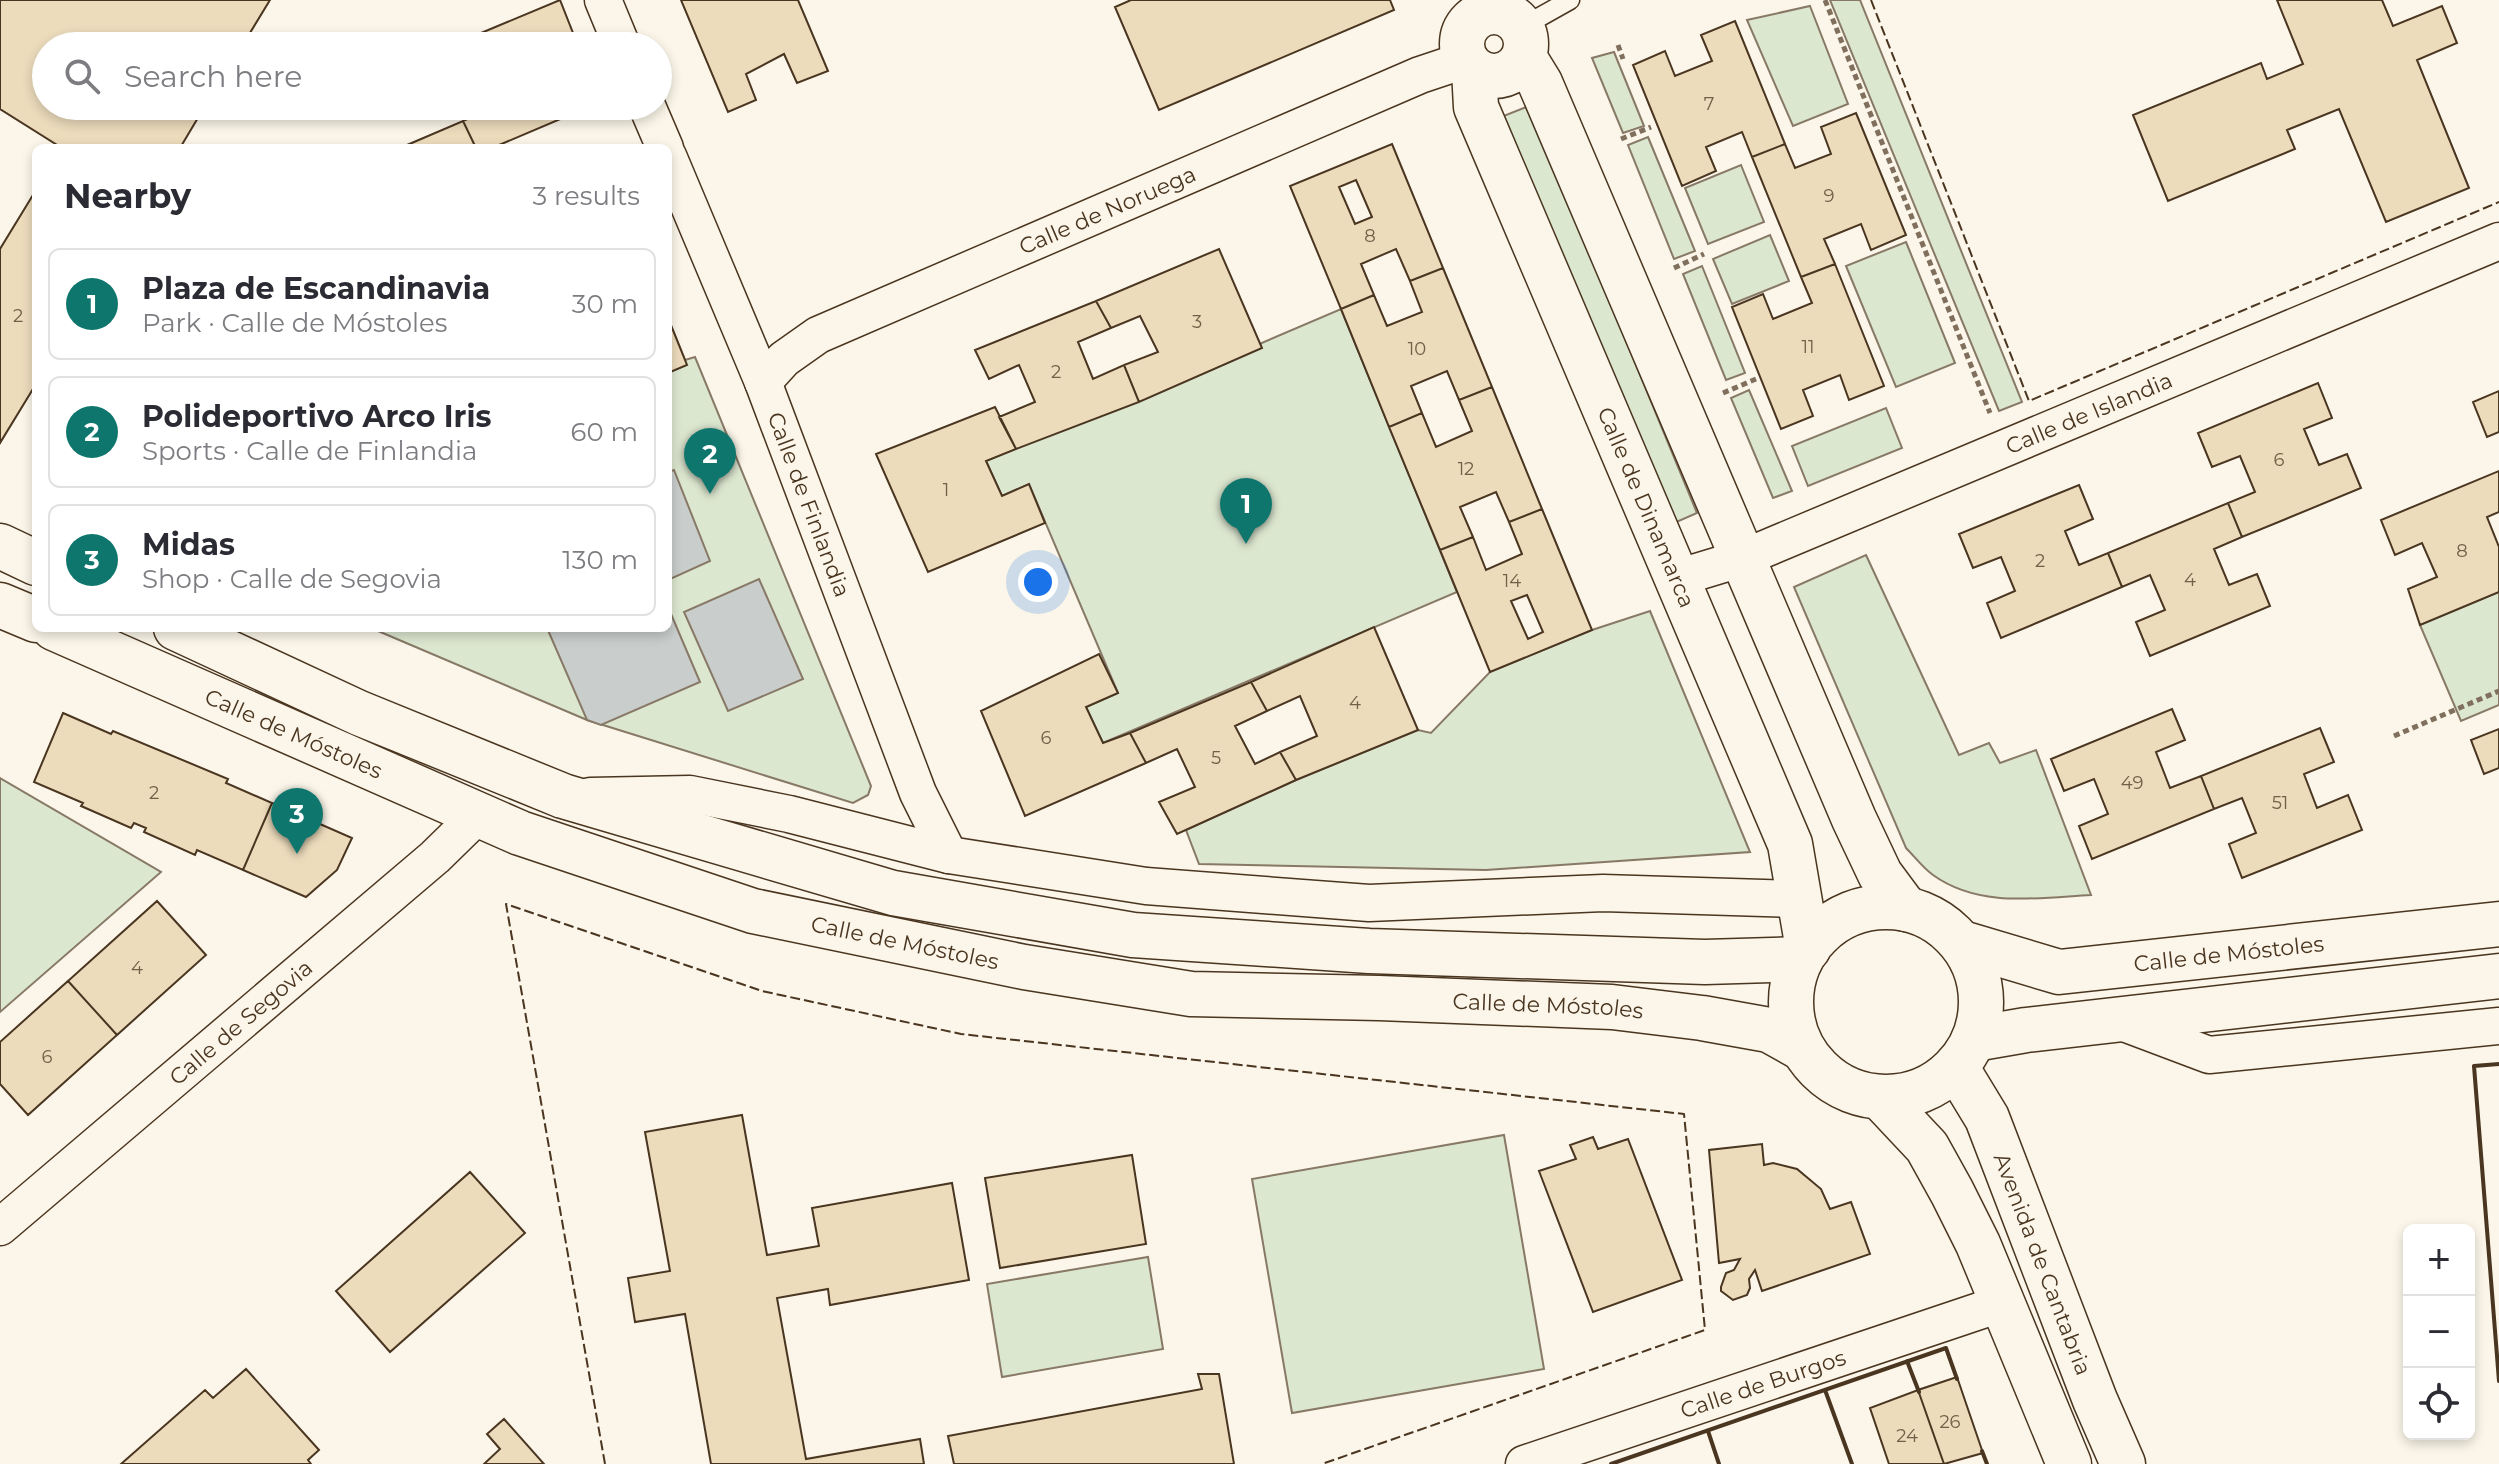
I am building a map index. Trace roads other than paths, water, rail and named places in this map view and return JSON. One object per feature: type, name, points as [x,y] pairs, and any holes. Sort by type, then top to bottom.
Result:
[{"type":"main road","name":"Calle de Dinamarca","points":[[1443,0],[1467,56],[1476,107],[1790,844],[1804,954]]},
{"type":"main road","points":[[1514,24],[1511,71],[1502,76],[1489,76],[1467,56],[1472,20],[1483,13],[1514,24],[1880,874],[1906,909]]},
{"type":"main road","points":[[0,546],[32,561]]},
{"type":"main road","points":[[0,605],[32,618]]},
{"type":"main road","name":"Calle de Móstoles","points":[[63,632],[520,833],[753,911],[1024,967],[1191,994],[1379,998],[1627,1009],[1769,1030],[1803,1049]]},
{"type":"main road","name":"Calle de Móstoles","points":[[185,632],[359,713],[563,796],[893,893],[1133,935],[1369,951],[1705,962],[1804,954]]},
{"type":"main road","points":[[1965,1053],[1982,1006],[1977,973],[1962,943],[1929,917],[1906,909],[1878,907],[1851,914],[1826,928],[1804,954],[1792,989],[1792,1020],[1803,1049],[1823,1074],[1850,1091],[1881,1098],[1922,1091],[1965,1053],[2026,1030],[2499,976]]},
{"type":"main road","name":"Calle de Móstoles","points":[[1962,943],[2059,972],[2499,924]]},
{"type":"main road","name":"Avenida de Cantabria","points":[[1965,1053],[2090,1386],[2123,1464]]},
{"type":"main road","points":[[1881,1098],[1927,1147],[1978,1244],[2069,1464]]},
{"type":"street","points":[[603,0],[616,32]]},
{"type":"street","name":"Calle de Noruega","points":[[763,382],[784,359],[818,335],[1467,56]]},
{"type":"street","points":[[653,120],[663,144]]},
{"type":"street","name":"Calle de Finlandia","points":[[672,166],[763,382],[918,793],[949,855]]},
{"type":"street","name":"Calle de Islandia","points":[[1677,578],[1743,558],[2499,241]]},
{"type":"street","name":"Calle de Móstoles","points":[[563,796],[690,794],[789,814],[949,855],[1146,886],[1369,903],[1603,893],[1798,899]]},
{"type":"street","name":"Calle de Segovia","points":[[0,1227],[435,857],[478,815]]},
{"type":"street","points":[[2116,1020],[2209,1055],[2499,1026]]},
{"type":"street","name":"Calle de Burgos","points":[[1524,1464],[2003,1303]]},
{"type":"lane","points":[[1514,24],[1570,0]]},
{"type":"place","name":"Polideportivo Arco Iris","points":[[710,494]]},
{"type":"place","name":"Plaza de Escandinavia","points":[[1246,544]]},
{"type":"place","name":"Midas","points":[[297,854]]}]
